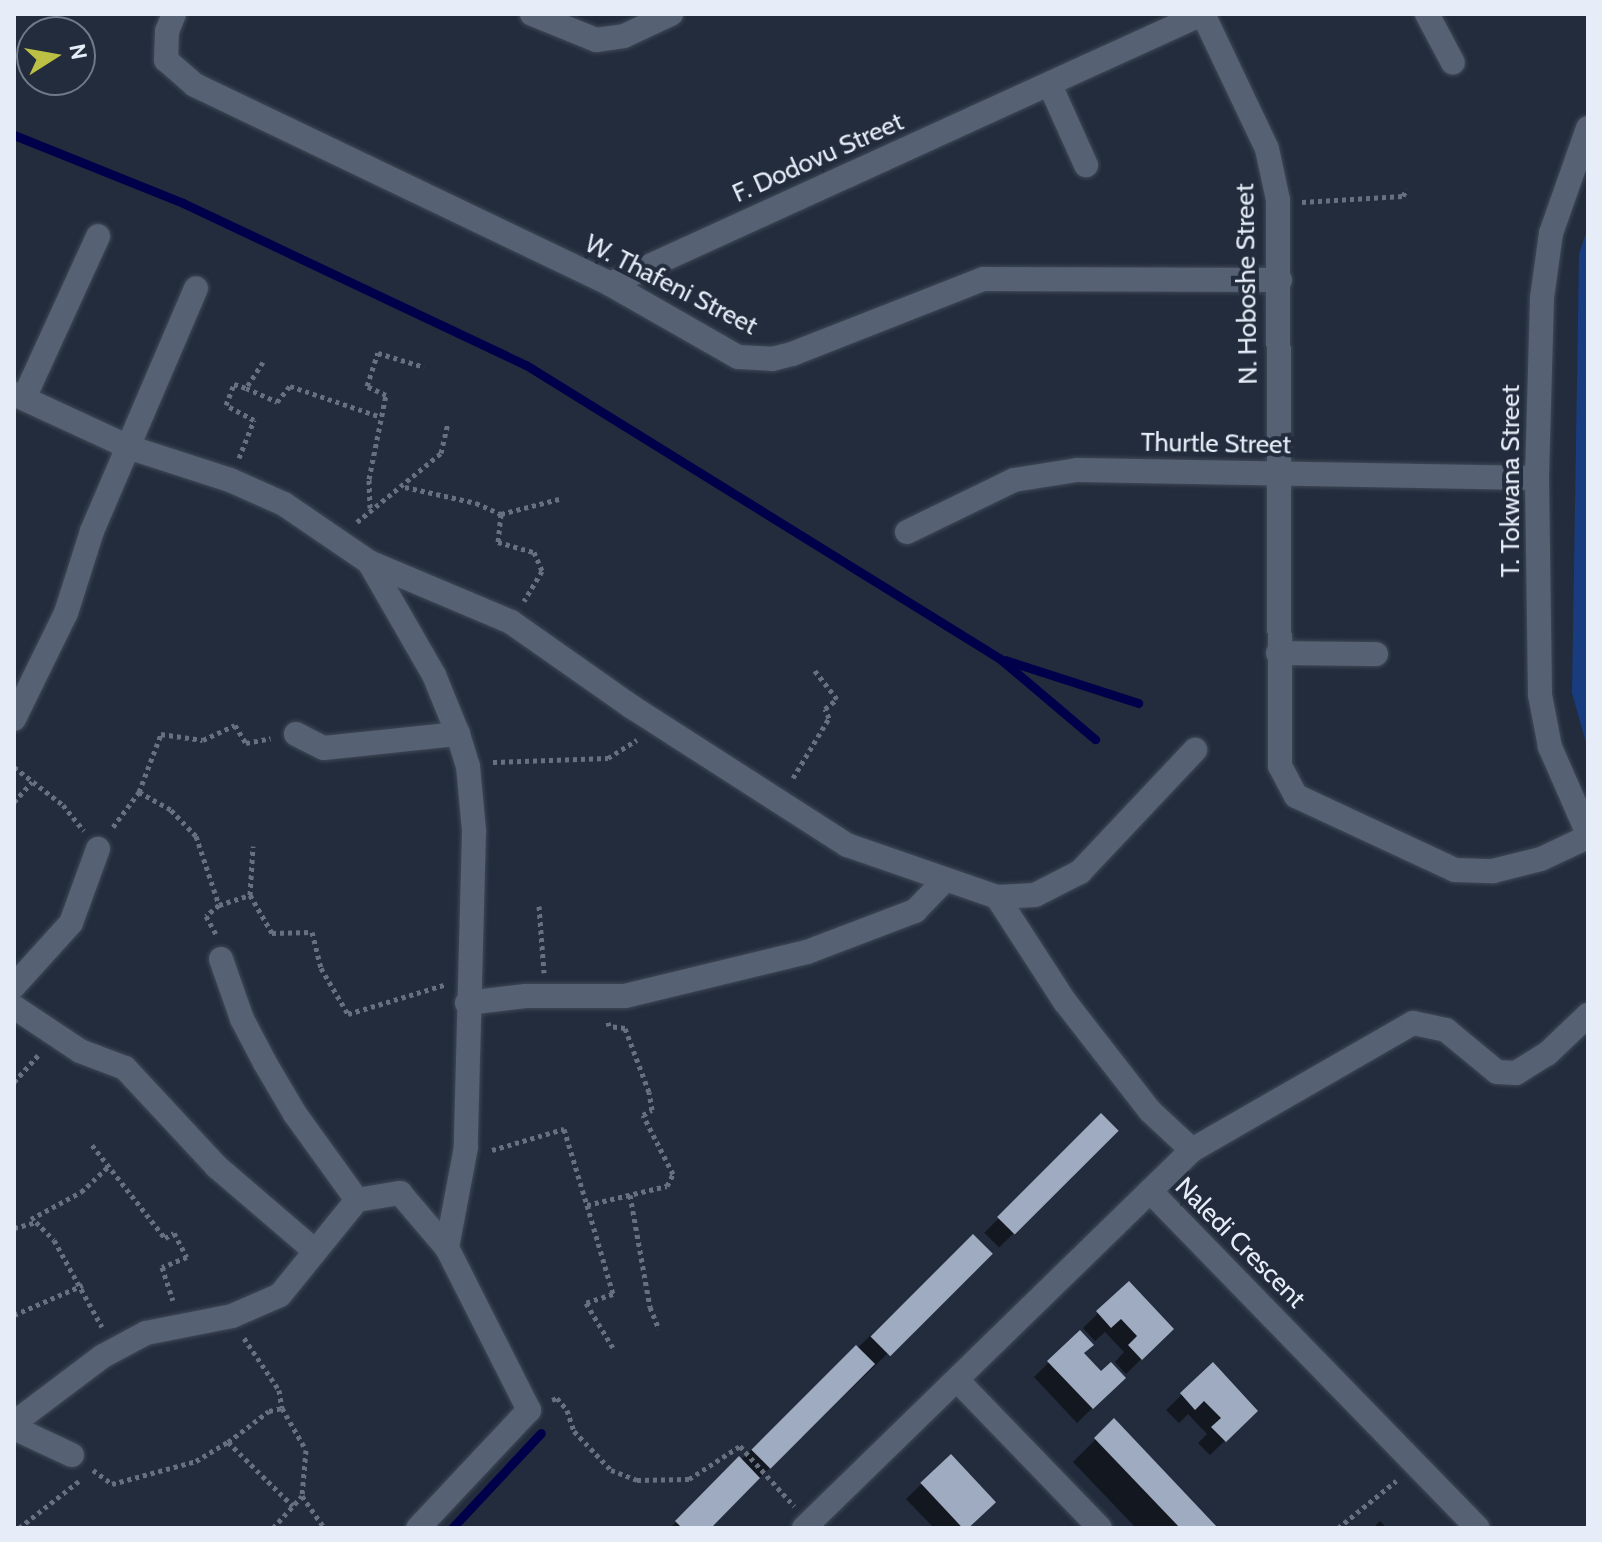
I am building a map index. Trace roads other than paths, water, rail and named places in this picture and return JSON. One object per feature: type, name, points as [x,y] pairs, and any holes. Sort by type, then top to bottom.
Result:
[{"type":"street","name":"W. Thafeni Street","points":[[174,14],[167,31],[166,60],[195,85],[610,284],[705,340],[753,360],[792,354],[983,279],[1280,280]]},
{"type":"street","points":[[532,14],[596,40],[624,36],[671,14]]},
{"type":"street","name":"F. Dodovu Street","points":[[610,284],[1203,14]]},
{"type":"street","name":"N. Hoboshe Street","points":[[1203,14],[1267,149],[1278,200],[1280,280],[1275,472],[1280,766],[1296,796],[1455,870],[1493,871],[1541,859],[1588,835]]},
{"type":"street","points":[[1427,14],[1453,63]]},
{"type":"street","points":[[1050,85],[1086,165]]},
{"type":"street","name":"T. Tokwana Street","points":[[1588,128],[1551,233],[1542,298],[1537,478],[1540,695],[1550,747],[1588,835]]},
{"type":"street","points":[[98,236],[19,396],[131,448],[230,480],[284,504],[369,562],[511,622],[656,722],[847,845],[943,882],[997,897],[1046,891],[1080,872],[1195,750]]},
{"type":"street","points":[[14,719],[66,613],[92,531],[131,448],[196,288]]},
{"type":"street","name":"Thurtle Street","points":[[907,532],[1014,480],[1077,470],[1537,478]]},
{"type":"street","points":[[369,562],[434,675],[468,766],[474,831],[467,992],[466,1147],[447,1248]]},
{"type":"street","points":[[1278,653],[1376,654]]},
{"type":"street","points":[[296,734],[324,748],[458,734]]},
{"type":"street","points":[[14,986],[71,923],[98,849]]},
{"type":"street","points":[[467,992],[546,998],[625,996],[821,947],[915,911],[943,882]]},
{"type":"street","points":[[997,897],[1065,1002],[1150,1111],[1192,1150]]},
{"type":"street","points":[[221,959],[242,1019],[265,1063],[295,1114],[357,1200]]},
{"type":"street","points":[[14,1007],[53,1035],[125,1068],[217,1167],[315,1251]]},
{"type":"street","points":[[1150,1191],[1192,1150],[1413,1023],[1446,1030],[1497,1072],[1516,1073],[1547,1054],[1588,1015]]},
{"type":"street","name":"Naledi Crescent","points":[[806,1526],[1150,1191],[1478,1528]]},
{"type":"street","points":[[72,1455],[14,1426],[113,1350],[181,1324],[232,1316],[280,1295],[357,1200],[400,1193],[447,1248],[529,1410],[418,1528]]},
{"type":"street","points":[[958,1381],[1100,1528]]},
{"type":"waterway","points":[[14,135],[183,203],[526,365],[999,658],[1095,739]]},
{"type":"waterway","points":[[1005,660],[1138,703]]},
{"type":"waterway","points":[[452,1528],[541,1433]]}]
